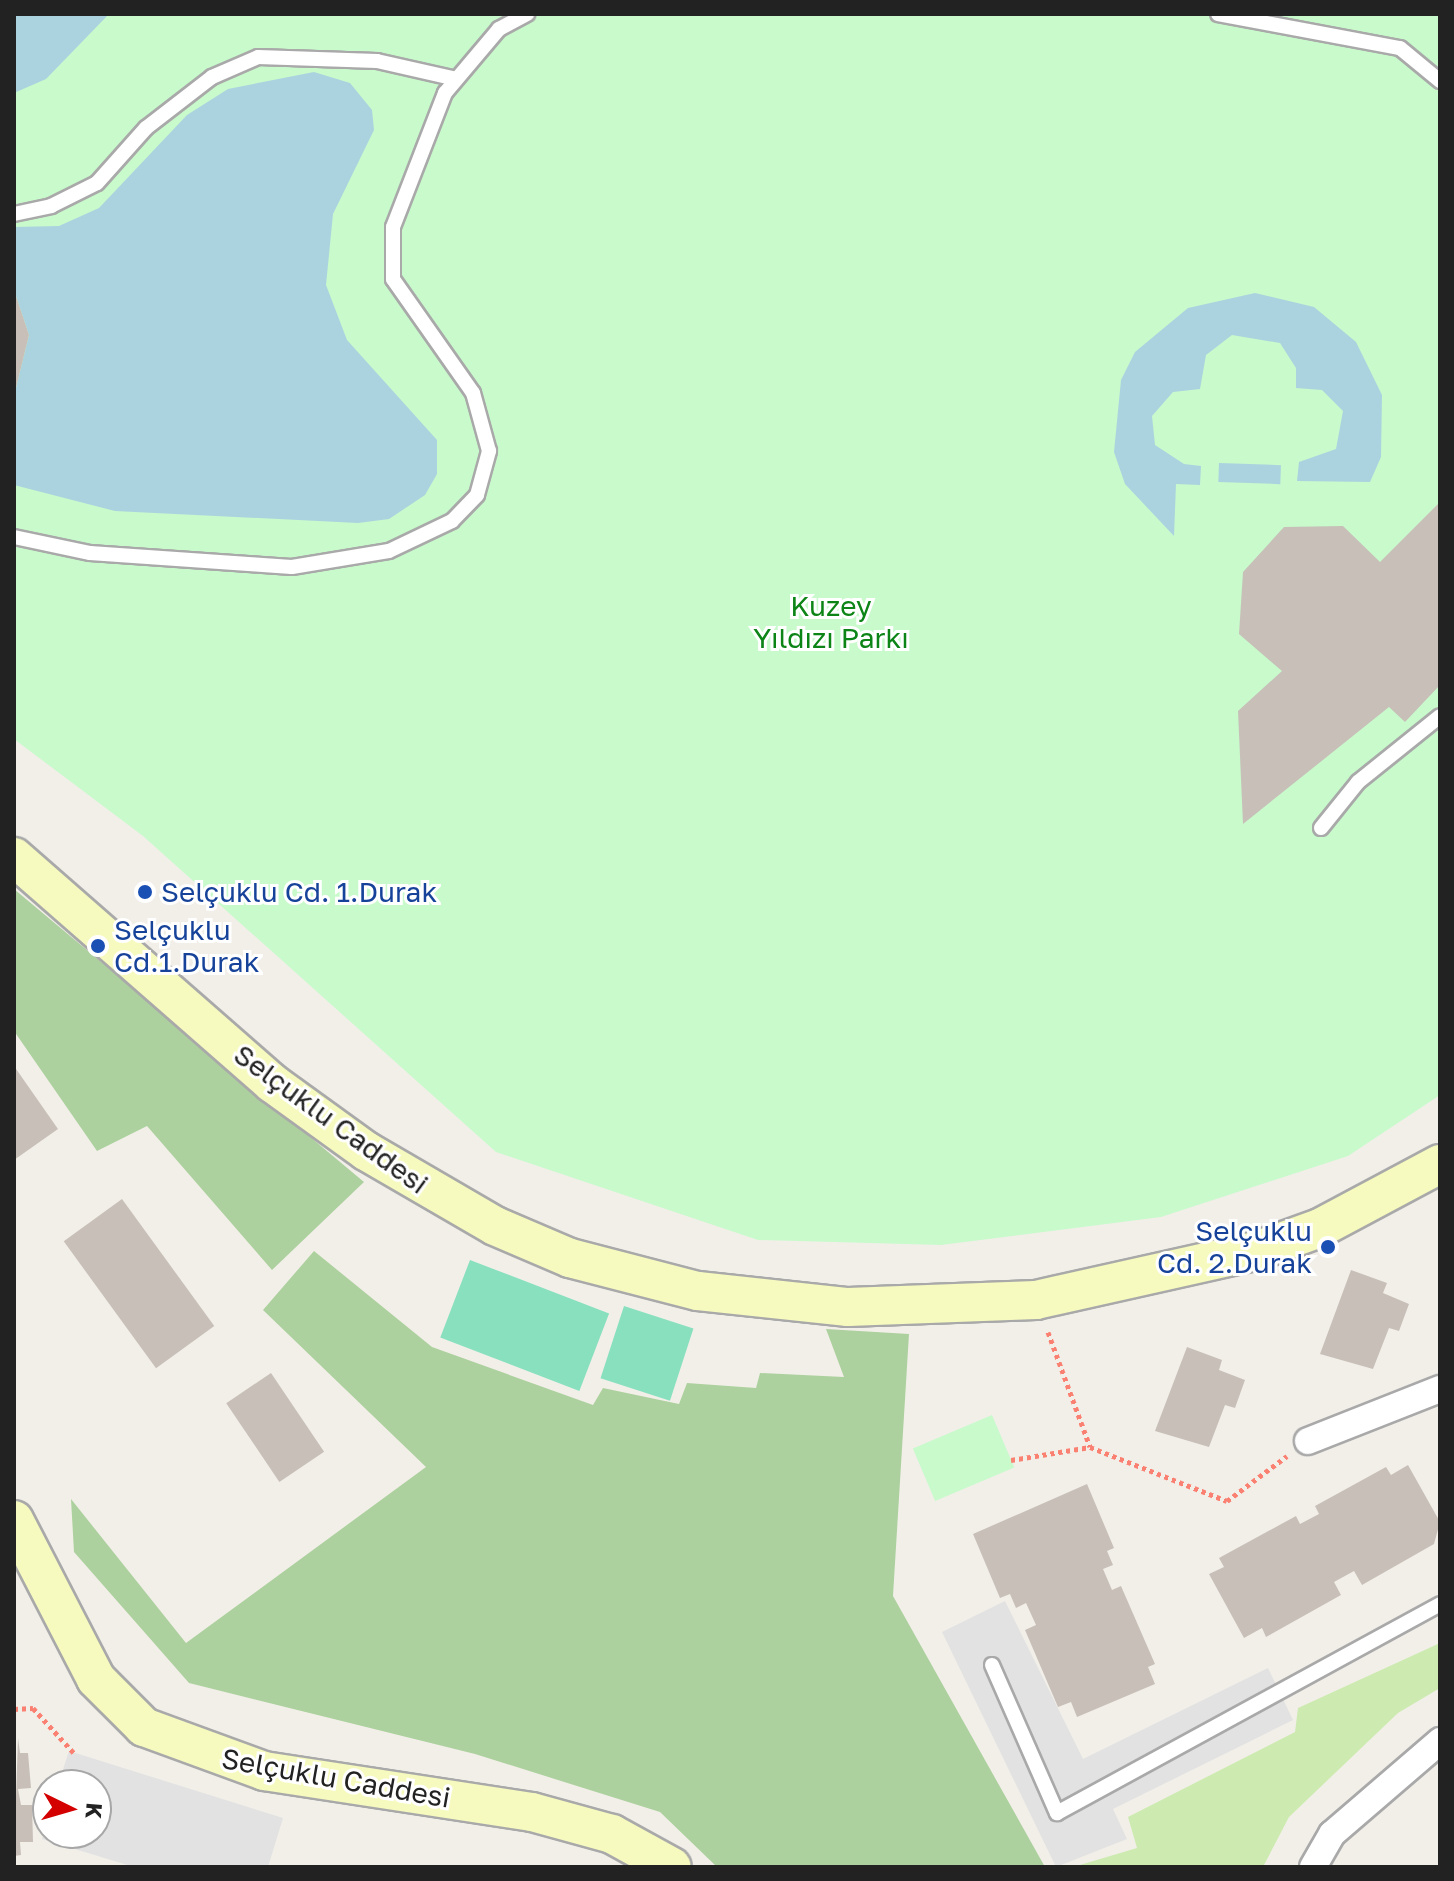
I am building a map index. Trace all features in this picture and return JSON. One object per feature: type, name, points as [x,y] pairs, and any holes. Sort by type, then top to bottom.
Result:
[{"type":"street","name":"Selçuklu Caddesi","points":[[14,857],[272,1083],[354,1142],[433,1192],[570,1258],[779,1303],[887,1308],[1036,1300],[1259,1250],[1320,1228],[1440,1164]]},
{"type":"street","points":[[1308,1441],[1440,1389]]},
{"type":"street","name":"Selçuklu Caddesi","points":[[14,1520],[96,1679],[144,1727],[264,1771],[532,1812],[612,1834],[672,1867]]},
{"type":"street","points":[[1313,1867],[1332,1834],[1440,1741]]},
{"type":"lane","points":[[14,537],[90,553],[292,567],[389,551],[452,521],[477,495],[489,451],[473,393],[393,279],[393,227],[456,79],[499,29],[527,14]]},
{"type":"lane","points":[[1218,14],[1400,48],[1440,81]]},
{"type":"lane","points":[[14,214],[51,206],[97,183],[146,128],[201,85],[258,57],[377,61],[456,79]]},
{"type":"lane","points":[[1321,828],[1358,782],[1440,716]]},
{"type":"lane","points":[[992,1665],[1057,1813],[1440,1604]]},
{"type":"path","points":[[1036,1300],[1090,1447]]},
{"type":"path","points":[[1011,1460],[1090,1447],[1227,1501],[1308,1441]]},
{"type":"path","points":[[14,1709],[33,1708],[74,1753]]},
{"type":"green space","name":"Kuzey Yıldızı Parkı","points":[[14,14],[1440,14],[1440,1095],[1348,1156],[1161,1217],[941,1245],[758,1240],[496,1152],[143,836],[14,739]]},
{"type":"green space","points":[[14,889],[364,1182],[272,1270],[147,1126],[97,1151],[14,1031]]},
{"type":"green space","points":[[314,1251],[432,1347],[593,1405],[603,1388],[679,1404],[687,1383],[756,1388],[760,1373],[844,1377],[826,1329],[909,1334],[893,1596],[1045,1867],[717,1867],[660,1812],[475,1754],[189,1683],[74,1552],[71,1499],[186,1643],[426,1467],[263,1310]]},
{"type":"green space","points":[[470,1260],[609,1313],[579,1391],[440,1337]]},
{"type":"green space","points":[[624,1306],[693,1329],[670,1401],[601,1378]]},
{"type":"green space","points":[[992,1415],[1014,1467],[935,1501],[913,1449]]},
{"type":"green space","points":[[1440,1643],[1440,1688],[1398,1713],[1289,1817],[1263,1867],[1073,1867],[1137,1848],[1128,1817],[1295,1732],[1298,1708]]},
{"type":"shaded area","points":[[1005,1601],[1083,1759],[1268,1668],[1293,1720],[1113,1809],[1127,1839],[1056,1867],[942,1632]]},
{"type":"shaded area","points":[[69,1751],[283,1818],[268,1867],[134,1867],[75,1849],[112,1849],[112,1769],[63,1769]]},
{"type":"water","points":[[14,14],[109,14],[46,79],[14,93]]},
{"type":"water","points":[[314,72],[350,83],[372,110],[374,130],[333,214],[326,285],[347,340],[437,440],[437,474],[425,495],[389,519],[358,523],[115,511],[14,485],[14,396],[29,335],[14,290],[14,227],[59,226],[99,208],[187,115],[228,89]]},
{"type":"water","points":[[1255,293],[1314,307],[1356,342],[1382,395],[1381,457],[1370,482],[1297,481],[1299,462],[1336,449],[1343,411],[1322,390],[1296,388],[1296,368],[1280,343],[1232,335],[1206,355],[1200,389],[1173,392],[1152,416],[1155,445],[1184,464],[1201,466],[1200,485],[1176,484],[1174,536],[1125,484],[1114,452],[1121,380],[1135,352],[1188,308]]},
{"type":"water","points":[[1219,463],[1281,465],[1280,484],[1218,482]]},
{"type":"building","points":[[14,290],[29,335],[14,396]]},
{"type":"building","points":[[1440,502],[1440,685],[1405,722],[1389,707],[1243,824],[1238,711],[1282,671],[1239,634],[1243,572],[1284,527],[1343,526],[1380,562]]},
{"type":"building","points":[[14,1066],[58,1129],[14,1160]]},
{"type":"building","points":[[122,1199],[214,1326],[156,1368],[64,1241]]},
{"type":"building","points":[[1351,1270],[1387,1283],[1383,1293],[1409,1304],[1399,1331],[1389,1328],[1373,1369],[1320,1354]]},
{"type":"building","points":[[1187,1347],[1222,1360],[1219,1370],[1245,1380],[1235,1408],[1225,1405],[1209,1447],[1155,1431]]},
{"type":"building","points":[[271,1373],[324,1452],[279,1482],[226,1403]]},
{"type":"building","points":[[1408,1465],[1440,1522],[1434,1544],[1362,1585],[1354,1571],[1334,1582],[1341,1595],[1266,1637],[1262,1628],[1244,1638],[1209,1574],[1224,1567],[1219,1558],[1296,1516],[1300,1524],[1319,1514],[1315,1506],[1386,1467],[1391,1475]]},
{"type":"building","points":[[1087,1484],[1114,1548],[1107,1551],[1113,1565],[1103,1569],[1112,1590],[1121,1586],[1155,1664],[1148,1667],[1155,1684],[1077,1717],[1071,1702],[1058,1707],[1025,1630],[1036,1625],[1026,1603],[1016,1608],[1010,1594],[1000,1598],[973,1534]]},
{"type":"building","points":[[18,1738],[20,1753],[28,1753],[31,1788],[18,1789],[21,1805],[32,1805],[32,1842],[20,1842],[21,1855],[14,1856]]},
{"type":"place","name":"Selçuklu Cd. 1.Durak","points":[[145,892]]},
{"type":"place","name":"Selçuklu Cd.1.Durak","points":[[98,946]]},
{"type":"place","name":"Selçuklu Cd. 2.Durak","points":[[1328,1247]]}]
